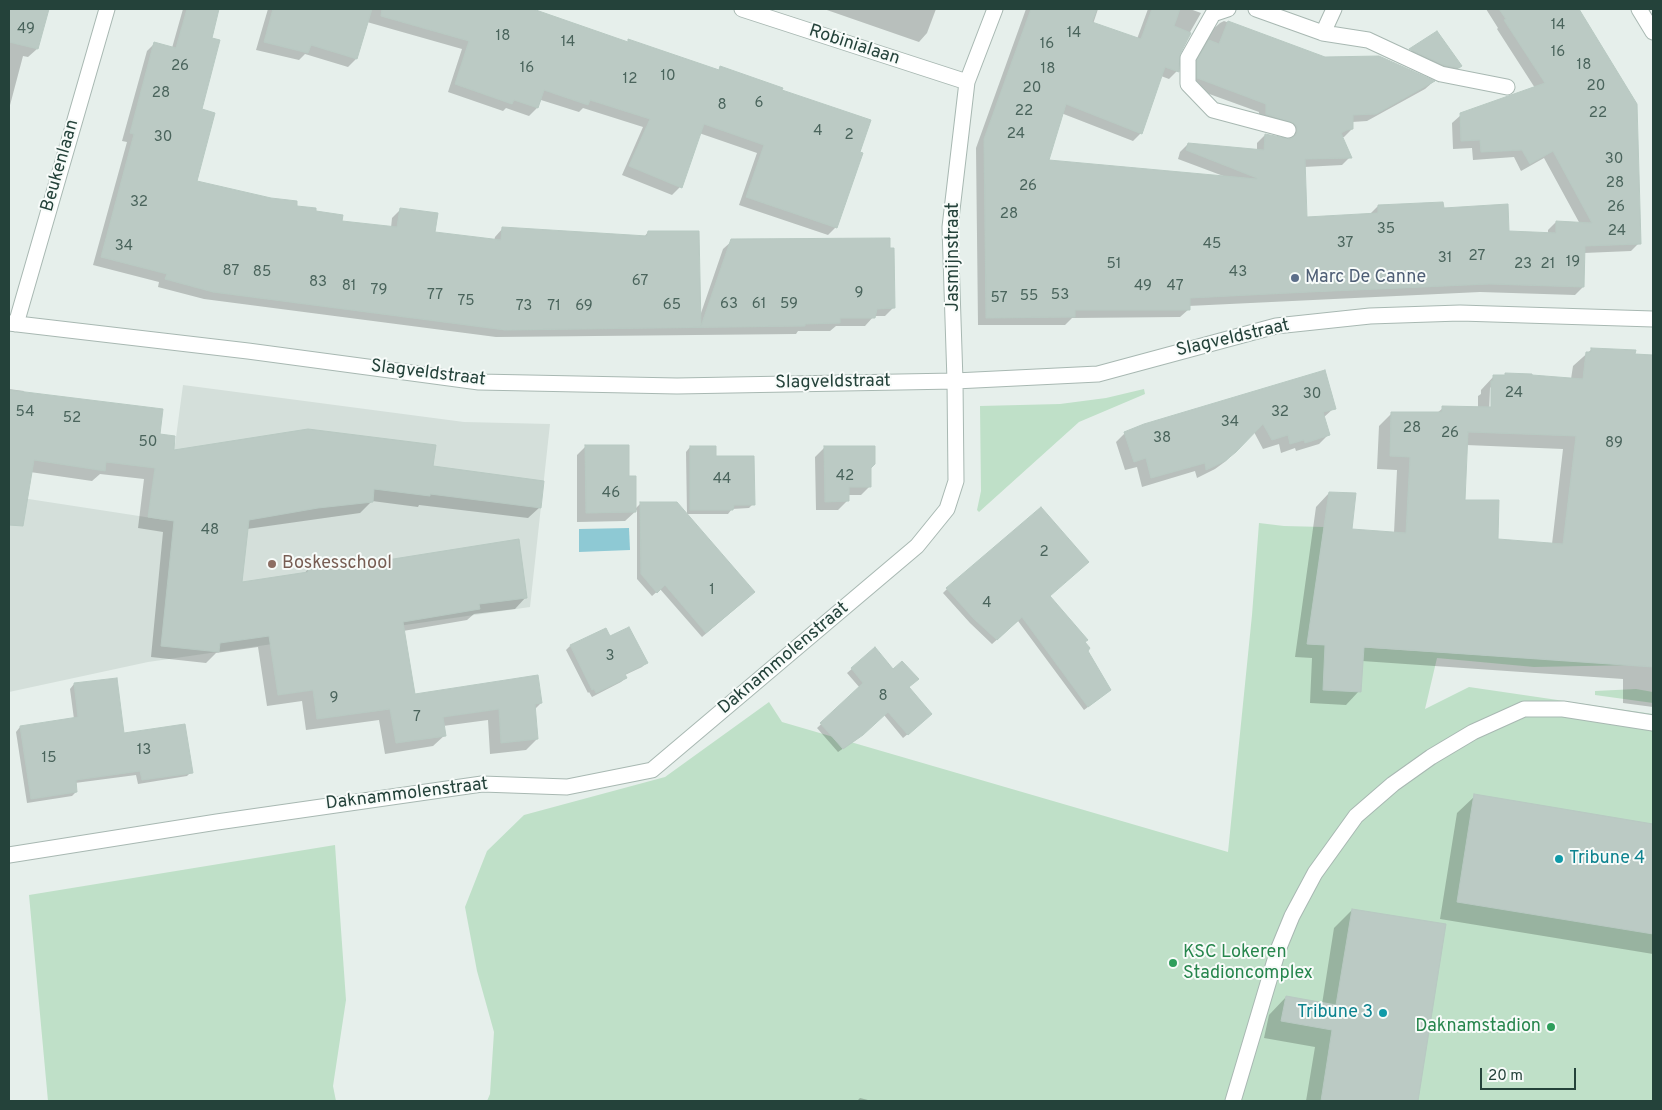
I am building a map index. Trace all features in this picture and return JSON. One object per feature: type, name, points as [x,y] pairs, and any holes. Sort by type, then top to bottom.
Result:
[{"type":"street","name":"Beukenlaan","points":[[12,323],[107,9]]},
{"type":"street","name":"Robinialaan","points":[[742,9],[967,82]]},
{"type":"street","name":"Jasmijnstraat","points":[[947,509],[956,481],[956,381],[950,227],[967,82],[995,9]]},
{"type":"street","points":[[1228,9],[1213,14],[1188,58],[1188,84],[1213,110],[1288,130]]},
{"type":"street","points":[[1256,9],[1323,33],[1368,40],[1441,74],[1507,87]]},
{"type":"street","points":[[1323,33],[1334,9]]},
{"type":"street","points":[[1639,9],[1653,32]]},
{"type":"street","name":"Slagveldstraat","points":[[12,323],[238,350],[479,382],[677,386],[956,381],[1098,374],[1276,326],[1370,316],[1460,313],[1653,319]]},
{"type":"street","name":"Daknammolenstraat","points":[[9,855],[217,822],[472,785],[567,787],[652,770],[917,546],[947,509]]},
{"type":"street","points":[[1233,1101],[1278,950],[1292,916],[1315,873],[1356,816],[1393,784],[1431,757],[1473,732],[1524,709],[1563,709],[1653,723]]},
{"type":"shaded area","name":"Boskesschool","points":[[183,385],[464,422],[550,424],[530,607],[148,662],[9,692],[9,496],[165,520]]},
{"type":"green space","points":[[1144,389],[1145,394],[1079,422],[979,512],[977,510],[981,491],[980,406],[1060,404],[1106,398]]},
{"type":"green space","name":"KSC Lokeren Stadioncomplex","points":[[1259,523],[1324,527],[1308,644],[1636,665],[1534,667],[1437,658],[1425,709],[1469,687],[1653,714],[1653,1101],[487,1101],[490,1094],[494,1032],[477,971],[465,907],[487,851],[524,815],[665,777],[769,702],[782,722],[1228,852],[1252,615]]},
{"type":"green space","points":[[1636,689],[1653,692],[1653,703],[1595,695],[1595,691]]},
{"type":"green space","points":[[335,845],[346,1000],[333,1086],[336,1101],[48,1101],[29,895]]},
{"type":"water","points":[[629,528],[630,550],[579,552],[579,529]]},
{"type":"building","points":[[9,9],[49,9],[38,49],[9,42]]},
{"type":"building","points":[[187,9],[219,9],[212,38],[220,40],[202,109],[215,113],[197,181],[271,198],[297,201],[297,206],[316,208],[316,211],[343,215],[342,221],[397,227],[400,208],[438,213],[435,232],[501,240],[502,227],[647,236],[648,231],[699,231],[701,326],[731,239],[890,238],[890,248],[894,248],[895,308],[877,309],[875,318],[840,318],[840,323],[805,324],[805,326],[505,330],[213,292],[165,279],[167,274],[101,257],[134,134],[130,133],[154,42],[176,48]]},
{"type":"building","points":[[273,9],[372,9],[357,59],[311,45],[308,53],[264,42]]},
{"type":"building","points":[[382,9],[533,9],[628,42],[628,39],[719,70],[720,66],[783,88],[782,90],[871,120],[860,152],[863,153],[837,228],[746,197],[764,145],[704,124],[682,188],[629,166],[650,119],[590,100],[588,105],[544,90],[538,108],[514,100],[512,104],[455,84],[469,41],[381,16]]},
{"type":"building","points":[[1031,9],[1097,9],[1092,22],[1141,39],[1152,9],[1180,9],[1174,26],[1191,33],[1180,54],[1179,72],[1165,67],[1142,134],[1066,104],[1049,160],[1257,179],[1186,150],[1188,143],[1264,150],[1265,134],[1290,139],[1297,133],[1297,127],[1294,123],[1266,114],[1266,104],[1197,78],[1197,60],[1209,40],[1219,44],[1228,21],[1325,57],[1379,56],[1435,81],[1376,114],[1353,115],[1353,129],[1341,133],[1352,158],[1305,159],[1307,217],[1378,213],[1378,205],[1443,202],[1444,208],[1508,204],[1509,231],[1556,233],[1556,221],[1592,223],[1553,151],[1530,164],[1522,150],[1481,152],[1480,140],[1461,141],[1460,113],[1545,83],[1504,20],[1506,19],[1499,9],[1579,9],[1637,104],[1641,244],[1585,246],[1584,287],[1489,284],[1190,298],[1190,310],[1075,310],[1075,317],[986,318],[984,139]]},
{"type":"building","points":[[1437,31],[1462,66],[1459,68],[1444,65],[1409,49]]},
{"type":"building","points":[[1591,348],[1636,350],[1635,354],[1653,355],[1653,667],[1364,647],[1361,692],[1323,690],[1325,645],[1307,644],[1329,492],[1356,493],[1352,529],[1406,533],[1410,457],[1390,456],[1391,412],[1442,412],[1442,406],[1491,407],[1491,381],[1493,381],[1493,375],[1505,375],[1505,373],[1532,374],[1583,379],[1586,352],[1591,352]],"holes":[[[1468,432],[1576,436],[1563,544],[1498,539],[1499,500],[1465,500]]]},
{"type":"building","points":[[1325,370],[1336,409],[1323,412],[1330,435],[1305,443],[1304,440],[1290,444],[1288,435],[1272,440],[1263,424],[1225,461],[1206,470],[1205,463],[1151,478],[1146,458],[1134,462],[1124,432],[1144,424]]},
{"type":"building","points":[[9,390],[163,409],[160,434],[175,436],[174,450],[308,429],[436,445],[433,466],[544,481],[541,508],[374,489],[373,502],[318,508],[249,520],[242,582],[308,572],[308,568],[343,563],[343,567],[519,539],[527,598],[479,604],[480,609],[403,622],[415,694],[538,675],[542,703],[535,704],[538,739],[501,743],[499,709],[443,717],[446,736],[396,743],[390,709],[317,719],[313,690],[278,695],[269,636],[220,643],[219,652],[161,646],[174,521],[148,517],[155,468],[106,462],[105,471],[34,460],[23,526],[9,525]]},
{"type":"building","points":[[585,445],[629,445],[629,476],[636,476],[636,512],[586,513]]},
{"type":"building","points":[[690,446],[716,446],[716,456],[754,456],[755,505],[734,505],[733,510],[690,510]]},
{"type":"building","points":[[824,446],[875,446],[875,464],[871,468],[871,487],[849,487],[849,501],[825,502]]},
{"type":"building","points":[[640,502],[677,502],[755,592],[706,633],[665,585],[657,593],[641,574]]},
{"type":"building","points":[[1041,507],[1089,562],[1050,596],[1088,640],[1085,642],[1090,648],[1088,651],[1111,690],[1088,707],[1022,617],[997,640],[974,619],[946,588]]},
{"type":"building","points":[[629,627],[648,663],[625,674],[627,678],[596,693],[594,689],[592,690],[570,645],[606,628],[610,636]]},
{"type":"building","points":[[875,647],[893,669],[902,661],[919,679],[909,687],[932,714],[908,735],[888,712],[863,735],[843,749],[820,723],[863,683],[851,668]]},
{"type":"building","points":[[117,678],[124,733],[185,724],[193,773],[142,780],[140,771],[76,780],[77,792],[31,799],[20,726],[78,717],[74,683]]},
{"type":"building","name":"Tribune 4","points":[[1474,794],[1653,824],[1653,934],[1457,902]]},
{"type":"building","name":"Tribune 3","points":[[1352,909],[1446,924],[1418,1101],[1321,1101],[1332,1030],[1281,1021],[1286,996],[1336,1005]]},
{"type":"place","name":"Marc De Canne","points":[[1295,278]]},
{"type":"place","name":"Boskesschool","points":[[272,564]]},
{"type":"place","name":"Tribune 4","points":[[1559,859]]},
{"type":"place","name":"KSC Lokeren Stadioncomplex","points":[[1173,963]]},
{"type":"place","name":"Tribune 3","points":[[1383,1013]]},
{"type":"place","name":"Daknamstadion","points":[[1551,1027]]}]
